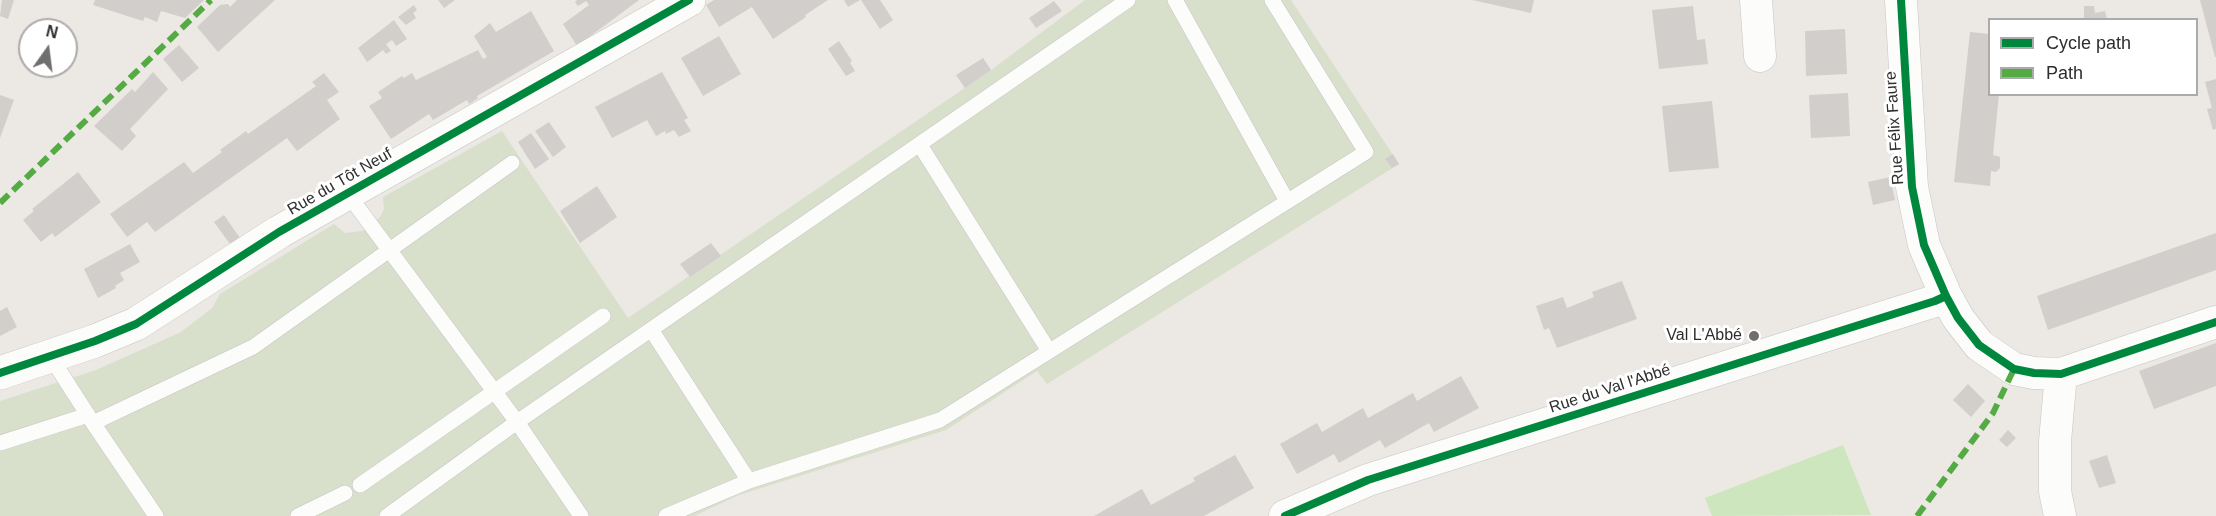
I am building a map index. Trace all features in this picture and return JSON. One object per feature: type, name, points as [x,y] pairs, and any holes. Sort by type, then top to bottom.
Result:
[{"type":"street","name":"Rue du Tôt Neuf","points":[[0,373],[95,341],[136,324],[279,232],[689,0]]},
{"type":"street","points":[[1756,0],[1760,56]]},
{"type":"street","name":"Rue Félix Faure","points":[[1901,0],[1912,187],[1924,244],[1946,296],[1958,318],[1979,345],[2014,369],[2034,373],[2061,374],[2216,322]]},
{"type":"street","name":"Rue du Val l'Abbé","points":[[1285,516],[1368,480],[1935,302],[1946,296]]},
{"type":"street","points":[[2060,516],[2055,491],[2055,441],[2061,374]]},
{"type":"lane","points":[[387,516],[517,422],[652,331],[1128,0]]},
{"type":"lane","points":[[1175,0],[1287,201]]},
{"type":"lane","points":[[666,516],[749,481],[940,420],[1366,152],[1272,0]]},
{"type":"lane","points":[[920,145],[1049,351]]},
{"type":"lane","points":[[0,443],[91,419],[253,347],[512,163]]},
{"type":"lane","points":[[347,194],[517,422],[581,516]]},
{"type":"lane","points":[[360,485],[603,316]]},
{"type":"lane","points":[[652,331],[749,481]]},
{"type":"lane","points":[[50,356],[156,516]]},
{"type":"lane","points":[[298,516],[345,493]]},
{"type":"green space","points":[[1085,0],[1291,0],[1399,164],[1047,384],[1037,371],[946,430],[739,495],[694,516],[0,516],[0,401],[96,370],[181,332],[212,308],[220,294],[334,224],[345,233],[362,231],[380,217],[384,209],[383,197],[502,131],[628,318],[991,70]]},
{"type":"green space","points":[[1843,445],[1871,515],[1712,516],[1705,498]]},
{"type":"building","points":[[2,0],[14,0],[8,19],[0,16]]},
{"type":"building","points":[[95,0],[204,0],[185,18],[161,11],[157,22],[145,17],[143,21],[93,5]]},
{"type":"building","points":[[237,0],[275,0],[218,52],[197,27],[220,5],[228,4],[230,7]]},
{"type":"building","points":[[438,0],[455,0],[444,8]]},
{"type":"building","points":[[577,0],[639,0],[577,46],[563,24],[589,5],[586,1],[578,6],[575,2]]},
{"type":"building","points":[[714,0],[828,0],[773,39],[752,7],[719,27],[706,5]]},
{"type":"building","points":[[844,0],[860,0],[848,7]]},
{"type":"building","points":[[861,0],[880,0],[893,20],[880,29]]},
{"type":"building","points":[[1472,0],[1534,0],[1531,13]]},
{"type":"building","points":[[2200,0],[2216,0],[2216,57],[2215,57]]},
{"type":"building","points":[[1054,1],[1062,11],[1036,28],[1029,18]]},
{"type":"building","points":[[414,5],[417,10],[413,13],[416,18],[406,25],[398,17]]},
{"type":"building","points":[[1693,6],[1697,40],[1705,39],[1708,64],[1659,69],[1652,10]]},
{"type":"building","points":[[2084,6],[2094,6],[2095,13],[2105,11],[2107,18],[2084,18]]},
{"type":"building","points":[[531,11],[554,51],[477,96],[478,98],[469,104],[467,100],[433,120],[429,114],[391,139],[369,106],[382,98],[378,92],[402,76],[404,78],[412,73],[416,80],[478,50],[483,59],[487,57],[474,36],[490,23],[496,32]]},
{"type":"building","points":[[394,20],[407,39],[396,46],[392,40],[386,44],[391,51],[386,54],[383,50],[367,62],[358,48]]},
{"type":"building","points":[[1845,29],[1847,74],[1806,76],[1805,31]]},
{"type":"building","points":[[1970,32],[1988,34],[1988,96],[1999,96],[1993,155],[2000,157],[2000,168],[1996,172],[1991,171],[1990,186],[1954,182]]},
{"type":"building","points":[[719,36],[741,74],[703,96],[681,58]]},
{"type":"building","points":[[839,41],[852,61],[850,63],[855,71],[846,76],[828,49]]},
{"type":"building","points":[[179,45],[199,68],[182,82],[163,59]]},
{"type":"building","points":[[983,58],[991,70],[965,88],[956,75]]},
{"type":"building","points":[[153,72],[168,89],[130,129],[136,136],[122,151],[94,126],[132,89],[135,92]]},
{"type":"building","points":[[662,72],[688,118],[684,120],[691,131],[679,137],[674,130],[666,134],[665,131],[656,136],[647,120],[612,138],[595,107]]},
{"type":"building","points":[[324,73],[339,92],[327,100],[340,119],[297,151],[287,138],[155,232],[147,222],[127,237],[110,214],[184,162],[193,173],[246,131],[248,134],[316,86],[312,82]]},
{"type":"building","points":[[2216,79],[2216,129],[2213,130],[2207,109],[2212,108],[2205,82]]},
{"type":"building","points":[[1848,93],[1850,136],[1811,138],[1809,95]]},
{"type":"building","points":[[0,95],[14,100],[0,138]]},
{"type":"building","points":[[1712,101],[1719,168],[1669,172],[1662,106]]},
{"type":"building","points":[[549,122],[566,147],[553,157],[535,131]]},
{"type":"building","points":[[531,133],[549,159],[535,169],[518,142]]},
{"type":"building","points":[[1393,154],[1399,164],[1392,168],[1385,159]]},
{"type":"building","points":[[78,172],[101,202],[55,237],[52,233],[41,242],[23,220],[34,211],[32,209]]},
{"type":"building","points":[[1890,177],[1895,200],[1873,205],[1868,182]]},
{"type":"building","points":[[597,186],[617,217],[580,243],[560,211]]},
{"type":"building","points":[[224,215],[240,238],[230,244],[214,222]]},
{"type":"building","points":[[2216,233],[2216,270],[2048,330],[2037,296]]},
{"type":"building","points":[[711,243],[721,256],[690,277],[680,264]]},
{"type":"building","points":[[130,244],[140,262],[120,273],[124,280],[115,286],[116,288],[98,298],[84,269]]},
{"type":"building","points":[[1622,281],[1637,319],[1557,348],[1549,328],[1544,330],[1536,306],[1563,297],[1567,308],[1594,297],[1592,292]]},
{"type":"building","points":[[7,307],[17,327],[0,336],[0,311]]},
{"type":"building","points":[[2216,343],[2216,386],[2154,409],[2139,371]]},
{"type":"building","points":[[1461,376],[1479,408],[1434,432],[1429,423],[1385,448],[1380,440],[1339,463],[1334,454],[1297,474],[1280,444],[1317,423],[1322,432],[1363,408],[1368,418],[1413,393],[1417,401]]},
{"type":"building","points":[[1968,384],[1985,401],[1971,417],[1953,400]]},
{"type":"building","points":[[2008,430],[2016,438],[2007,447],[1999,440]]},
{"type":"building","points":[[1235,455],[1254,488],[1204,516],[1094,516],[1142,489],[1151,505],[1195,481],[1193,478]]},
{"type":"building","points":[[2107,455],[2116,483],[2099,488],[2089,461]]},
{"type":"marked path","points":[[0,203],[211,0]]},
{"type":"marked path","points":[[1917,516],[1993,413],[2014,369]]},
{"type":"cycle path","points":[[0,373],[95,341],[136,324],[279,232],[689,0]]},
{"type":"cycle path","points":[[1901,0],[1912,187],[1924,245],[1958,318],[1979,345],[2014,369],[2034,373],[2061,374],[2216,322]]},
{"type":"cycle path","points":[[1285,516],[1368,480],[1946,296]]},
{"type":"place","name":"Val L'Abbé","points":[[1754,336]]}]
